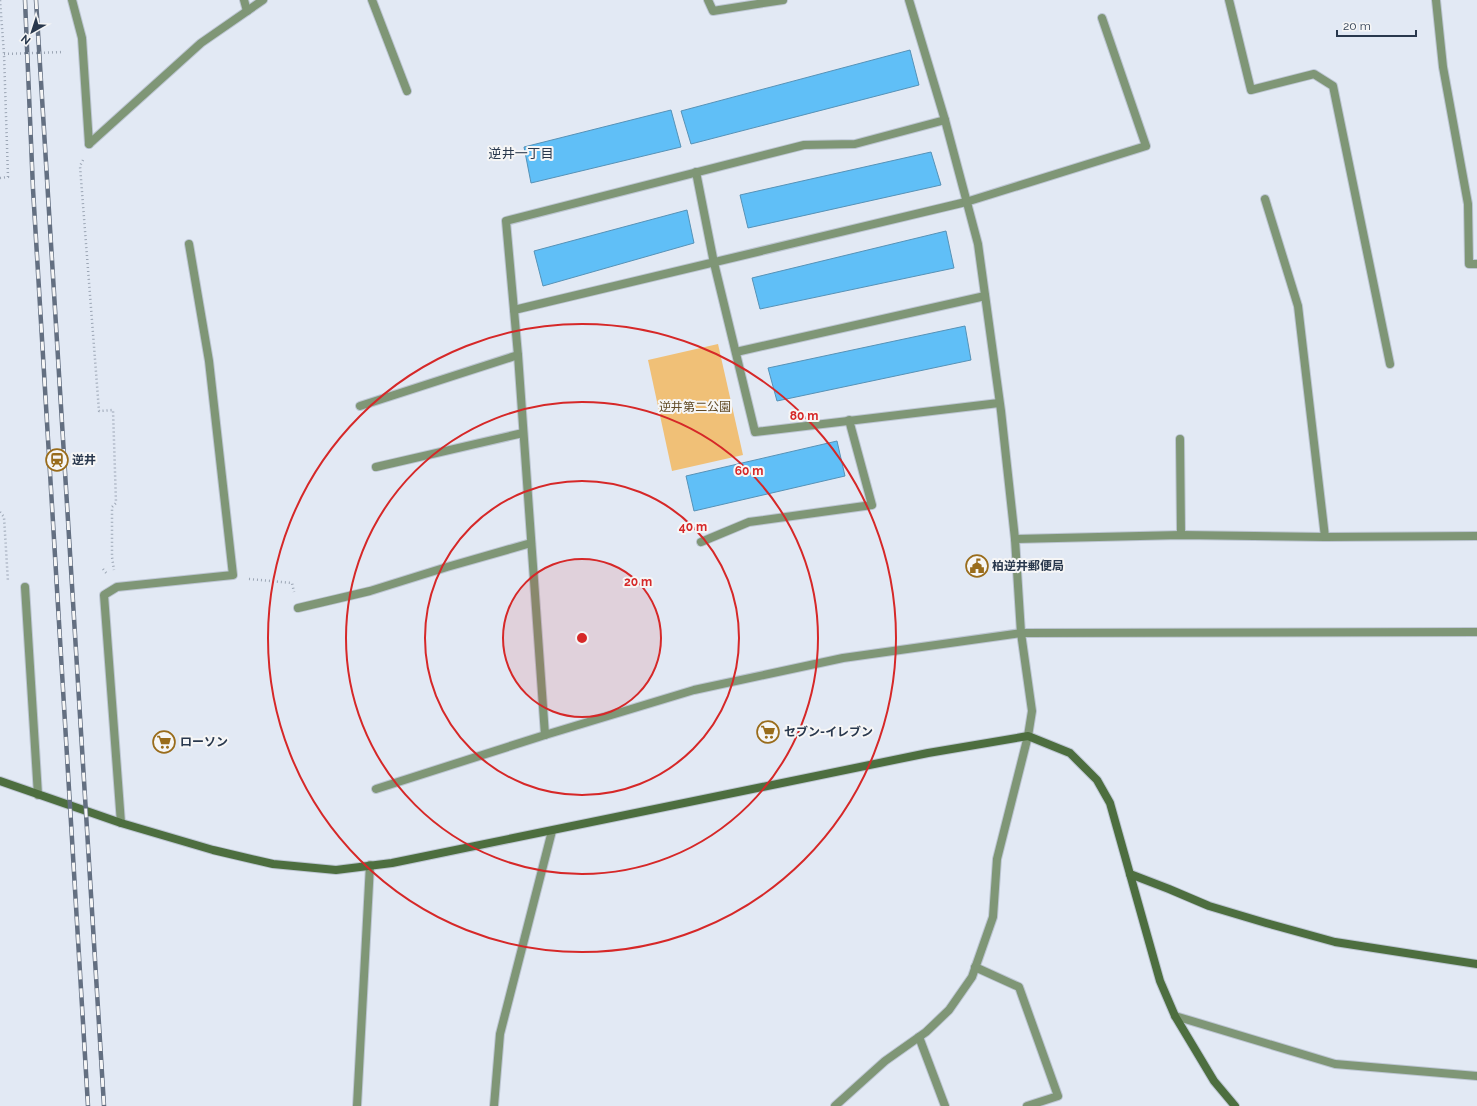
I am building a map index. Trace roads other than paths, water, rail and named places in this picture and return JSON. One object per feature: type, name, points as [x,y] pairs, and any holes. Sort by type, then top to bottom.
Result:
[{"type":"street","points":[[72,0],[82,38],[90,144],[201,43],[263,0]]},
{"type":"street","points":[[244,0],[247,11]]},
{"type":"street","points":[[372,0],[407,92]]},
{"type":"street","points":[[708,0],[713,11],[783,0]]},
{"type":"street","points":[[835,1106],[885,1061],[926,1032],[950,1010],[972,977],[993,917],[998,859],[1028,736],[1032,711],[1021,633],[1015,539],[978,244],[945,120],[909,0]]},
{"type":"street","points":[[1229,0],[1251,90],[1314,74],[1332,86],[1390,364]]},
{"type":"street","points":[[1436,0],[1443,67],[1468,204],[1469,264],[1477,264]]},
{"type":"street","points":[[514,310],[966,202],[1146,146],[1102,18]]},
{"type":"street","points":[[545,735],[524,434],[506,221],[804,144],[855,144],[945,120]]},
{"type":"street","points":[[696,172],[714,262],[755,432],[999,403]]},
{"type":"street","points":[[1265,199],[1298,306],[1325,537]]},
{"type":"street","points":[[120,823],[104,595],[117,587],[233,575],[209,361],[189,244]]},
{"type":"street","points":[[736,352],[985,296]]},
{"type":"street","points":[[360,406],[518,355]]},
{"type":"street","points":[[701,542],[749,522],[872,505],[848,420]]},
{"type":"street","points":[[376,467],[524,434]]},
{"type":"street","points":[[1180,439],[1181,535]]},
{"type":"street","points":[[1015,539],[1181,535],[1325,537],[1477,536]]},
{"type":"street","points":[[298,608],[370,592],[447,567],[531,543]]},
{"type":"street","points":[[25,587],[38,795]]},
{"type":"street","points":[[376,789],[545,735],[694,690],[836,659],[1021,633],[1477,632]]},
{"type":"street","points":[[0,781],[120,823],[213,850],[273,864],[336,870],[392,863],[928,753],[1028,736],[1070,754],[1097,780],[1110,803],[1160,981],[1175,1016],[1214,1081],[1235,1106]]},
{"type":"street","points":[[494,1106],[500,1034],[552,831]]},
{"type":"street","points":[[357,1106],[370,865]]},
{"type":"street","points":[[1130,874],[1209,906],[1335,942],[1477,964]]},
{"type":"street","points":[[976,967],[1019,987],[1058,1096],[1027,1106]]},
{"type":"street","points":[[1175,1016],[1335,1064],[1477,1076]]},
{"type":"street","points":[[919,1037],[945,1106]]},
{"type":"railway","points":[[25,0],[33,189],[88,1106]]},
{"type":"railway","points":[[36,0],[104,1106]]},
{"type":"place","name":"逆井","points":[[57,460]]},
{"type":"place","name":"柏逆井郵便局","points":[[977,566]]},
{"type":"place","name":"セブン-イレブン","points":[[768,732]]},
{"type":"place","name":"ローソン","points":[[164,742]]},
{"type":"district","name":"逆井一丁目","points":[[521,153]]},
{"type":"park label","name":"逆井第二公園","points":[[695,407]]}]
